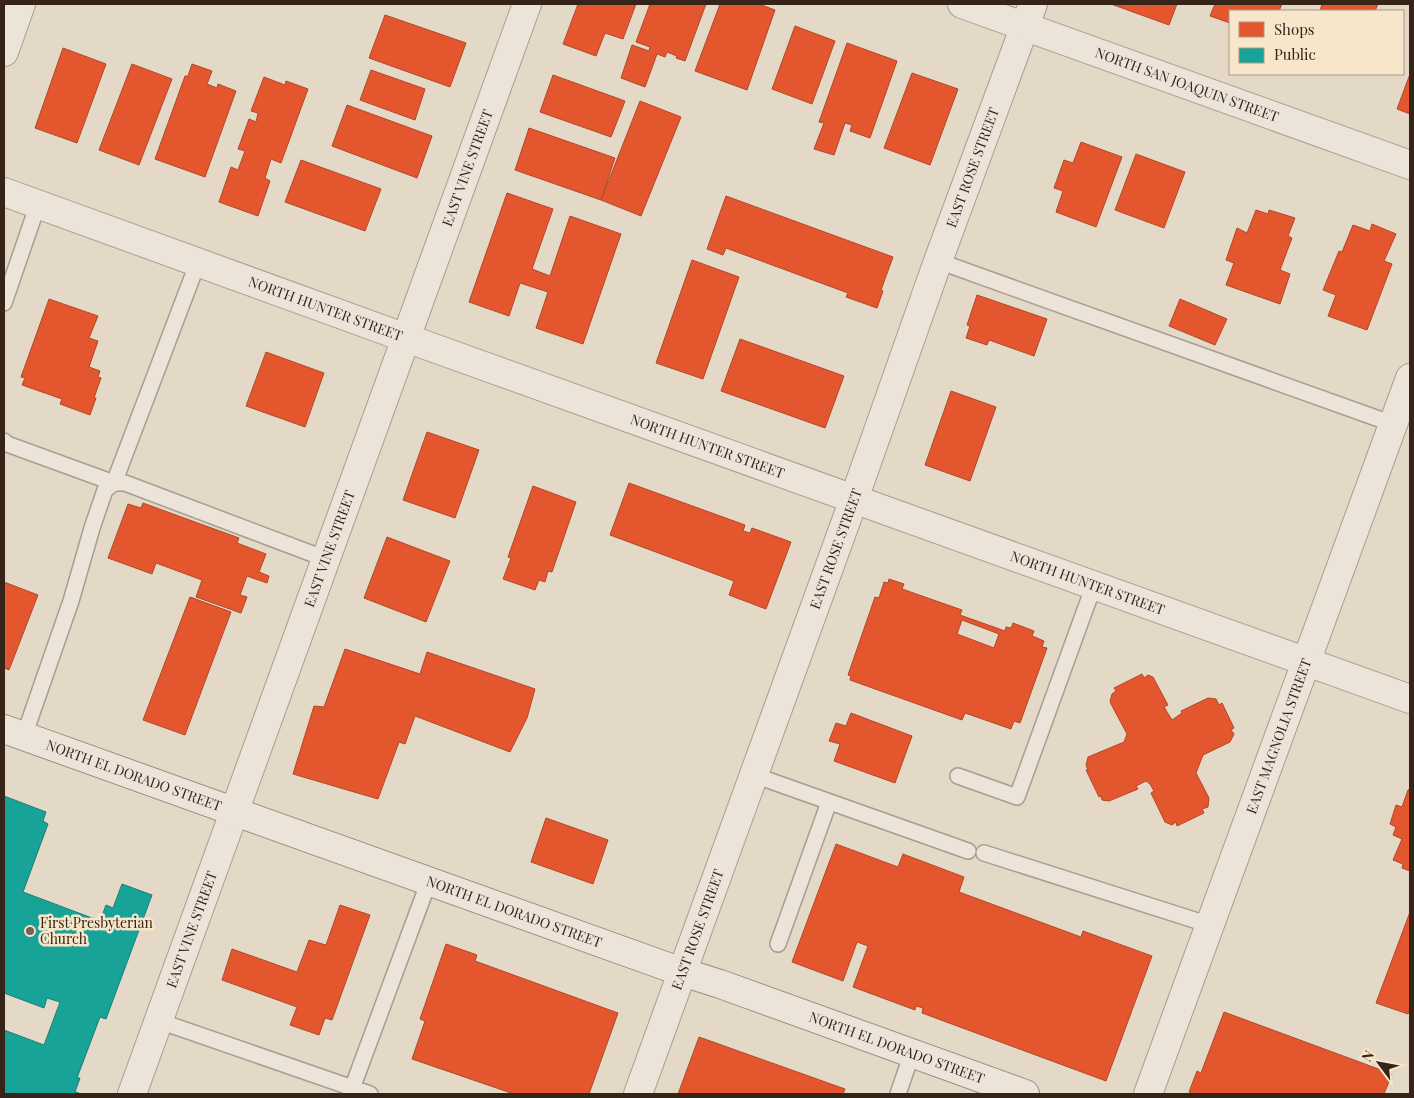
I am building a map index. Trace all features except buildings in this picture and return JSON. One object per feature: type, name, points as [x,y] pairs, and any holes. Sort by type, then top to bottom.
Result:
[{"type":"street","points":[[4,52],[21,4]]},
{"type":"street","name":"EAST VINE STREET","points":[[132,1094],[528,4]]},
{"type":"street","name":"NORTH SAN JOAQUIN STREET","points":[[962,4],[1029,15],[1410,165]]},
{"type":"street","name":"EAST ROSE STREET","points":[[638,1094],[854,499],[938,261],[1029,15]]},
{"type":"street","name":"NORTH HUNTER STREET","points":[[4,192],[1410,699]]},
{"type":"street","name":"EAST MAGNOLIA STREET","points":[[1148,1094],[1410,378]]},
{"type":"street","name":"NORTH EL DORADO STREET","points":[[14,733],[1025,1094]]},
{"type":"lane","points":[[4,303],[38,204]]},
{"type":"lane","points":[[938,261],[1393,424]]},
{"type":"lane","points":[[14,733],[71,601],[102,498],[105,490],[114,483],[198,262]]},
{"type":"lane","points":[[4,441],[7,444],[114,483],[125,483],[326,559]]},
{"type":"lane","points":[[958,776],[1017,797],[1094,585]]},
{"type":"lane","points":[[754,775],[968,851]]},
{"type":"lane","points":[[778,944],[829,802]]},
{"type":"lane","points":[[984,853],[1210,925]]},
{"type":"lane","points":[[352,1091],[429,881]]},
{"type":"lane","points":[[159,1020],[352,1091],[370,1094]]},
{"type":"lane","points":[[898,1094],[912,1053]]},
{"type":"place","name":"First Presbyterian Church","points":[[30,931]]}]
